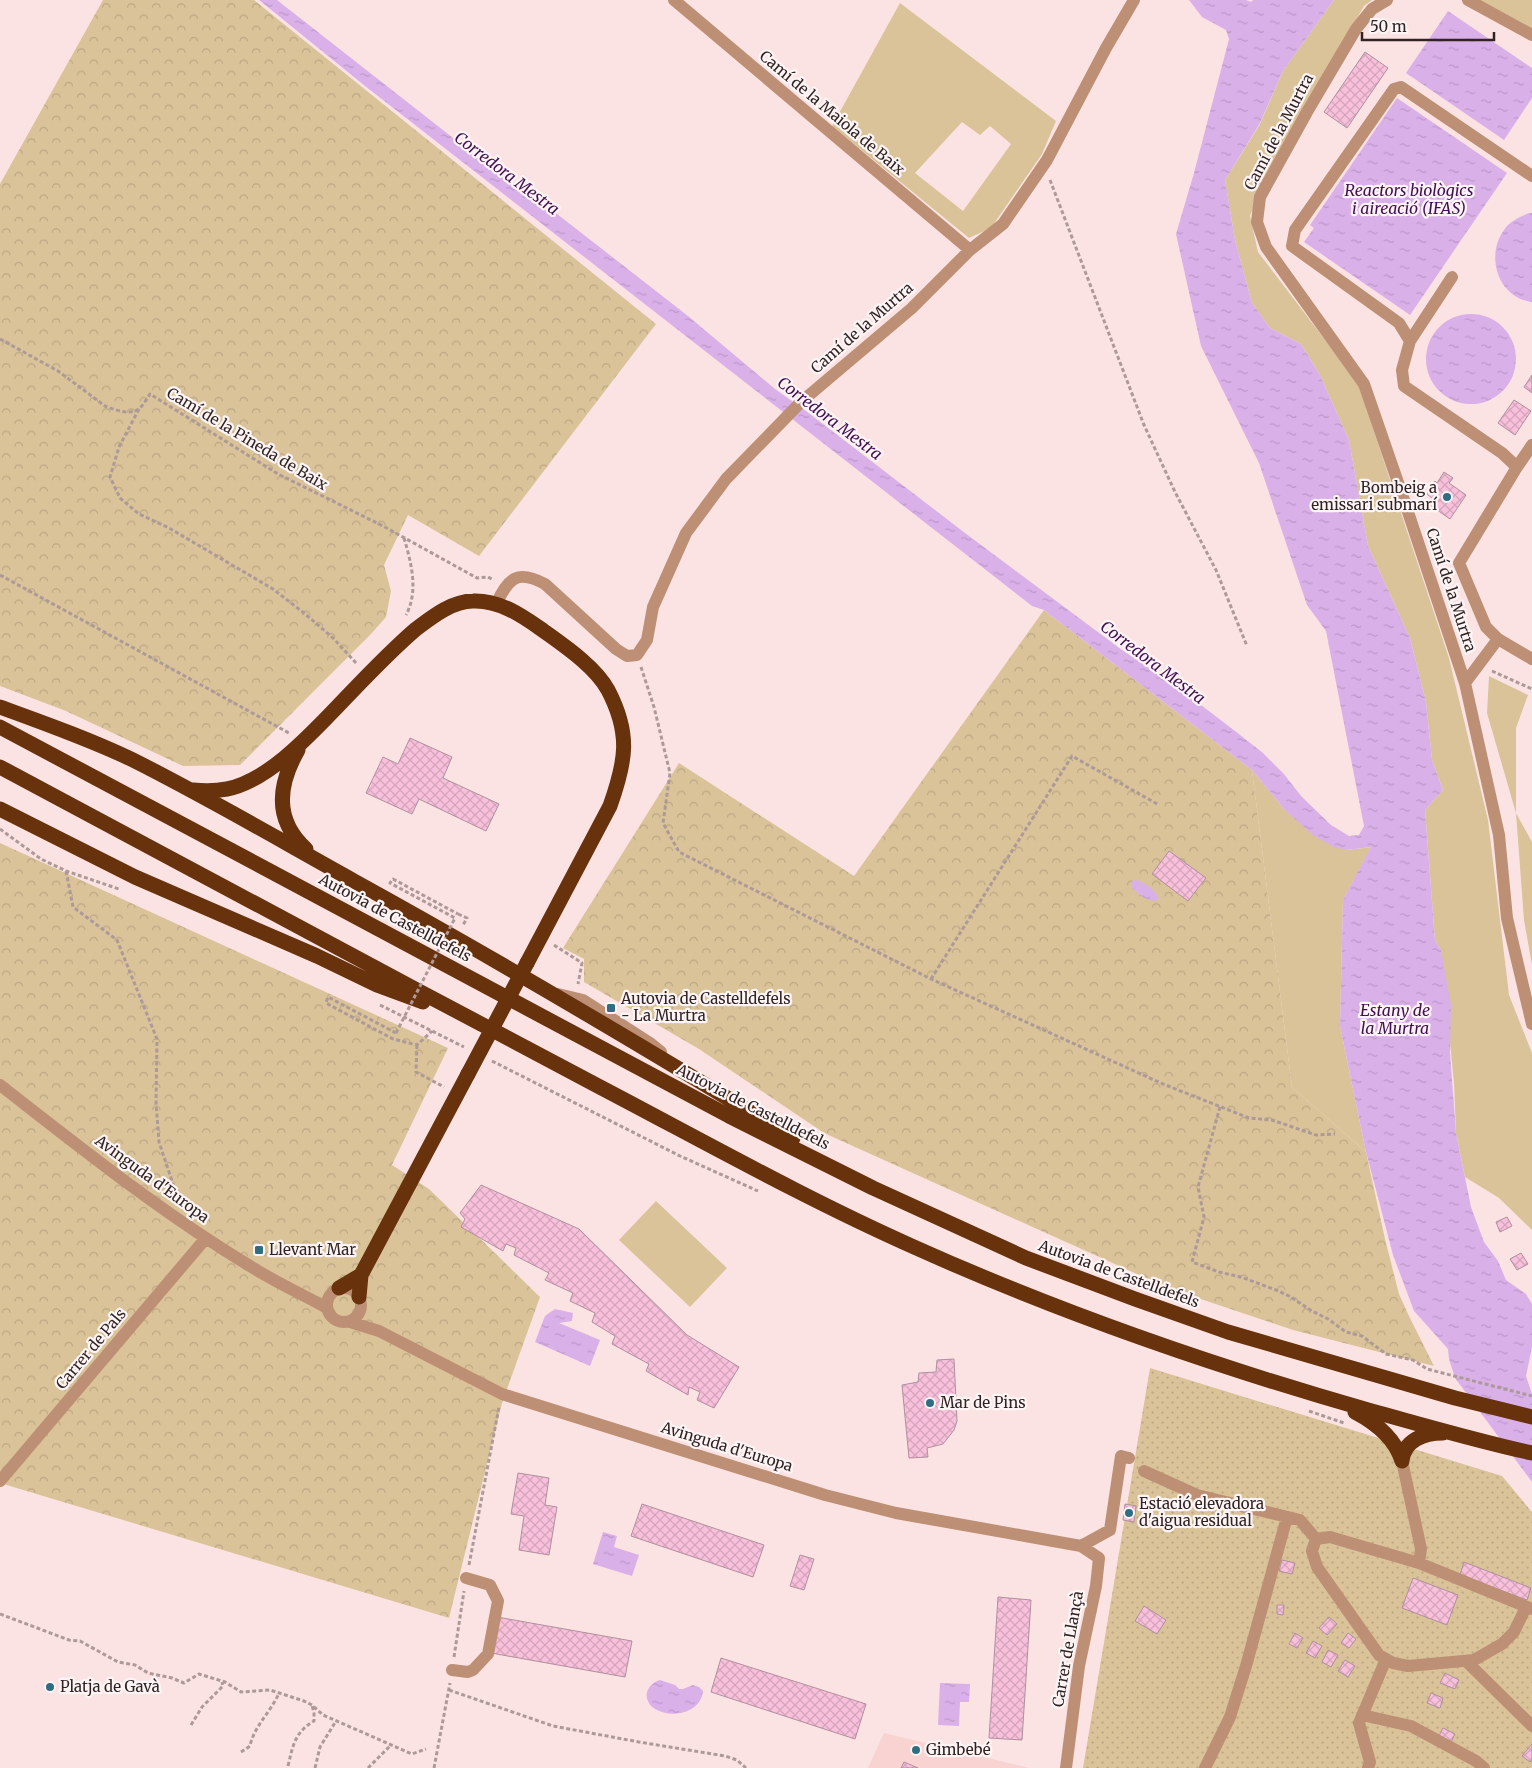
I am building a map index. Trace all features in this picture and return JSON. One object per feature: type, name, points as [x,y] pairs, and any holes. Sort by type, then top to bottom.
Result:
[{"type":"highway","points":[[189,790],[229,789],[253,779],[270,769],[304,741],[407,637],[429,619],[456,604],[471,601],[496,604],[519,614],[560,642],[583,661],[604,683],[615,704],[623,729],[624,754],[619,781],[610,806],[361,1275],[360,1303]]},
{"type":"highway","points":[[0,707],[104,748],[189,790],[322,863],[549,991],[874,1188]]},
{"type":"highway","name":"Autovia de Castelldefels","points":[[0,727],[712,1108],[874,1188],[1026,1258],[1228,1332],[1454,1398],[1532,1417]]},
{"type":"highway","points":[[304,741],[287,772],[282,787],[283,813],[293,835],[303,847],[322,863]]},
{"type":"highway","points":[[0,767],[813,1200],[913,1247],[1020,1292],[1225,1366],[1454,1434],[1532,1453]]},
{"type":"highway","points":[[0,809],[135,876],[317,956],[377,985],[472,1020]]},
{"type":"highway","points":[[337,1290],[361,1275]]},
{"type":"highway","points":[[1318,1395],[1345,1406],[1373,1422],[1392,1440],[1397,1447],[1402,1462]]},
{"type":"highway","points":[[1402,1462],[1408,1445],[1418,1438],[1435,1433],[1454,1434]]},
{"type":"street","name":"Camí de la Maiola de Baix","points":[[674,0],[970,250]]},
{"type":"street","name":"Camí de la Murtra","points":[[637,654],[647,640],[653,607],[686,533],[726,479],[801,402],[912,308],[970,250],[1003,224],[1043,166],[1134,0]]},
{"type":"street","name":"Camí de la Murtra","points":[[1387,0],[1372,9],[1356,30],[1307,112],[1260,197],[1257,222],[1266,246],[1364,384],[1465,683],[1499,835],[1507,918],[1532,1024]]},
{"type":"street","points":[[1468,0],[1532,35]]},
{"type":"street","points":[[1410,341],[1399,323],[1292,246],[1295,230],[1394,89],[1402,87],[1530,172]]},
{"type":"street","points":[[1452,277],[1410,341],[1402,370],[1404,386],[1502,453],[1517,467]]},
{"type":"street","points":[[1530,452],[1517,467],[1459,563],[1486,627],[1498,640],[1532,659]]},
{"type":"street","points":[[496,604],[508,582],[531,576],[545,584],[616,649],[627,656],[637,654]]},
{"type":"street","points":[[1465,683],[1498,640]]},
{"type":"street","name":"Avinguda d'Europa","points":[[0,1085],[82,1149],[169,1213],[251,1267],[327,1308]]},
{"type":"street","name":"Carrer de Pals","points":[[0,1481],[206,1238]]},
{"type":"street","name":"Avinguda d'Europa","points":[[292,1289],[317,1292],[337,1290]]},
{"type":"street","points":[[351,1289],[360,1303],[356,1318],[350,1322],[339,1322],[333,1319],[327,1308],[328,1299],[337,1290],[351,1289]]},
{"type":"street","name":"Avinguda d'Europa","points":[[360,1303],[379,1331]]},
{"type":"street","name":"Avinguda d'Europa","points":[[350,1322],[379,1331],[502,1394],[816,1492],[896,1513],[1081,1546]]},
{"type":"street","points":[[1081,1546],[1110,1530],[1121,1456],[1129,1458]]},
{"type":"street","points":[[1402,1462],[1421,1549],[1419,1563]]},
{"type":"street","points":[[1144,1471],[1197,1494],[1300,1520],[1316,1539]]},
{"type":"street","points":[[1205,1768],[1230,1717],[1244,1675],[1287,1517]]},
{"type":"street","points":[[1330,1537],[1419,1563],[1529,1608],[1514,1632],[1502,1644],[1474,1660],[1408,1666],[1393,1663],[1379,1655],[1317,1567],[1312,1551],[1316,1539],[1330,1537]]},
{"type":"street","name":"Carrer de Llançà","points":[[1066,1768],[1079,1666],[1096,1586],[1099,1558],[1081,1546]]},
{"type":"street","points":[[452,1670],[468,1672],[473,1670],[488,1654],[498,1601],[490,1585],[466,1578]]},
{"type":"street","points":[[1371,1766],[1359,1723],[1386,1659]]},
{"type":"street","points":[[1466,1661],[1532,1726]]},
{"type":"street","points":[[1362,1715],[1411,1726],[1476,1761],[1484,1768]]},
{"type":"path","points":[[1043,166],[1057,195],[1144,425],[1175,492],[1216,570],[1247,646]]},
{"type":"path","points":[[0,339],[58,372],[105,406],[119,411],[130,412],[139,409]]},
{"type":"path","name":"Camí de la Pineda de Baix","points":[[139,409],[150,394],[278,474],[404,538]]},
{"type":"path","points":[[139,409],[119,447],[110,477],[120,498],[139,514],[169,528],[273,589],[333,638],[360,667]]},
{"type":"path","points":[[404,538],[477,578],[488,577],[493,580]]},
{"type":"path","points":[[404,538],[412,567],[413,588],[409,610],[405,618]]},
{"type":"path","points":[[0,575],[290,733]]},
{"type":"path","points":[[637,654],[654,707],[670,773],[663,823],[679,852],[931,979],[1163,1084],[1249,1118],[1272,1120],[1316,1134],[1335,1134]]},
{"type":"path","points":[[1474,670],[1491,670],[1532,689]]},
{"type":"path","points":[[931,979],[1072,756],[1159,805]]},
{"type":"path","points":[[0,829],[41,859],[66,871],[120,889]]},
{"type":"path","points":[[66,871],[73,907],[117,940],[156,1039],[156,1103],[160,1142],[179,1202],[169,1213]]},
{"type":"path","points":[[417,1045],[392,1039],[326,1002],[328,997],[396,1033],[455,918],[390,883],[393,879],[458,914]]},
{"type":"path","points":[[381,880],[454,922]]},
{"type":"path","points":[[550,952],[558,937]]},
{"type":"path","points":[[554,945],[582,963],[577,987]]},
{"type":"path","points":[[378,1004],[466,1048]]},
{"type":"path","points":[[432,1031],[417,1045],[416,1072],[444,1087]]},
{"type":"path","points":[[490,1060],[499,1064]]},
{"type":"path","points":[[1220,1107],[1198,1186],[1204,1217],[1192,1262],[1219,1272],[1241,1277],[1289,1296],[1312,1311],[1328,1318],[1346,1332],[1362,1336],[1386,1354],[1413,1360],[1427,1369],[1532,1396]]},
{"type":"path","points":[[0,1614],[69,1640],[80,1641],[118,1662],[135,1665],[148,1673],[172,1678],[184,1683],[199,1674],[222,1681],[240,1692],[270,1690],[304,1700],[323,1715],[412,1754],[426,1749]]},
{"type":"path","points":[[191,1725],[202,1707],[223,1686],[222,1681]]},
{"type":"path","points":[[449,1690],[553,1726],[726,1756],[738,1760],[746,1768]]},
{"type":"path","points":[[240,1752],[250,1746],[254,1732],[273,1706],[279,1693]]},
{"type":"path","points":[[288,1766],[294,1742],[301,1729],[314,1721],[312,1705]]},
{"type":"path","points":[[315,1768],[320,1747],[336,1721]]},
{"type":"path","points":[[368,1768],[391,1745]]},
{"type":"shaded area","name":"Gimbebé","points":[[884,1733],[1029,1768],[868,1768]]},
{"type":"green space","points":[[103,0],[254,0],[656,324],[479,556],[408,515],[384,565],[391,591],[386,617],[240,765],[183,766],[66,711],[0,686],[0,184]]},
{"type":"green space","points":[[1334,0],[1372,0],[1364,6],[1261,187],[1250,216],[1258,252],[1358,383],[1449,658],[1488,820],[1509,995],[1532,1053],[1532,1230],[1499,1198],[1465,1177],[1456,1133],[1454,1084],[1441,950],[1435,940],[1425,810],[1443,790],[1432,760],[1426,702],[1410,638],[1368,546],[1349,440],[1320,375],[1301,344],[1270,328],[1252,303],[1235,240],[1225,180],[1259,126],[1283,71]]},
{"type":"green space","points":[[1479,0],[1532,0],[1532,29]]},
{"type":"green space","points":[[900,3],[1056,121],[1042,154],[991,228],[969,238],[832,126]],"holes":[[[962,122],[980,135],[990,126],[1011,144],[963,211],[915,173]]]},
{"type":"green space","points":[[1044,610],[1252,770],[1292,1087],[1366,1152],[1399,1294],[1434,1366],[1293,1330],[1168,1288],[824,1133],[699,1049],[584,982],[584,959],[563,948],[679,763],[854,876]]},
{"type":"green space","points":[[1489,676],[1528,695],[1516,728],[1516,813],[1487,713]]},
{"type":"green space","points":[[1252,770],[1285,810],[1346,850],[1372,847],[1343,900],[1340,1026],[1366,1152],[1292,1087]]},
{"type":"green space","points":[[1516,813],[1532,842],[1532,965],[1524,920]]},
{"type":"green space","points":[[0,843],[448,1048],[392,1165],[429,1189],[540,1297],[502,1403],[449,1618],[0,1483]]},
{"type":"green space","points":[[656,1201],[727,1268],[690,1307],[619,1240]]},
{"type":"green space","points":[[1150,1368],[1502,1476],[1532,1512],[1532,1768],[1083,1768]]},
{"type":"water","name":"Estany de la Murtra","points":[[259,0],[277,0],[457,141],[561,217],[688,316],[775,389],[1122,650],[1175,685],[1235,731],[1263,753],[1283,773],[1302,797],[1331,825],[1349,836],[1359,835],[1364,826],[1326,631],[1307,605],[1259,463],[1201,346],[1176,234],[1229,39],[1226,30],[1202,17],[1189,0],[1246,0],[1251,2],[1253,0],[1334,0],[1283,71],[1259,125],[1225,180],[1235,240],[1252,303],[1270,328],[1301,344],[1320,375],[1349,440],[1368,546],[1410,638],[1426,702],[1432,760],[1443,790],[1425,810],[1435,940],[1441,950],[1451,1005],[1450,1052],[1456,1133],[1471,1207],[1484,1242],[1498,1261],[1506,1280],[1526,1294],[1532,1304],[1532,1347],[1526,1376],[1532,1394],[1532,1482],[1455,1378],[1448,1349],[1414,1311],[1393,1255],[1366,1152],[1340,1026],[1343,900],[1371,847],[1346,850],[1334,847],[1313,835],[1285,810],[1252,770],[1044,610],[1032,606],[365,86]]},
{"type":"water","points":[[1448,11],[1532,68],[1532,98],[1504,140],[1406,73]]},
{"type":"water","name":"Reactors biològics i aireació (IFAS)","points":[[1397,98],[1507,173],[1410,315],[1304,242],[1314,228],[1310,225]]},
{"type":"water","points":[[1532,213],[1532,302],[1520,299],[1511,293],[1503,284],[1498,274],[1496,263],[1498,240],[1504,230],[1512,222]]},
{"type":"water","points":[[1471,314],[1488,317],[1503,327],[1513,342],[1516,359],[1513,376],[1503,391],[1488,401],[1471,404],[1454,401],[1439,391],[1429,376],[1426,359],[1429,342],[1439,327],[1454,317]]},
{"type":"water","points":[[1135,880],[1149,886],[1159,899],[1154,901],[1144,898],[1131,887],[1131,882]]},
{"type":"water","points":[[555,1309],[573,1313],[572,1321],[559,1323],[600,1340],[590,1366],[535,1342],[545,1316]]},
{"type":"water","points":[[603,1532],[617,1536],[614,1547],[639,1555],[632,1576],[593,1564]]},
{"type":"water","points":[[660,1680],[675,1685],[679,1689],[693,1685],[699,1687],[703,1691],[701,1698],[691,1709],[677,1714],[669,1714],[655,1709],[648,1701],[647,1693],[651,1685]]},
{"type":"water","points":[[940,1683],[970,1684],[969,1702],[960,1702],[959,1726],[938,1725]]},
{"type":"building","points":[[1365,52],[1388,68],[1347,128],[1324,112]]},
{"type":"building","points":[[1532,375],[1532,393],[1524,387]]},
{"type":"building","points":[[1514,400],[1531,411],[1515,435],[1498,423]]},
{"type":"building","name":"Bombeig a emissari submarí","points":[[1444,472],[1453,478],[1449,483],[1466,495],[1450,519],[1430,505],[1433,499],[1427,494],[1435,481],[1437,483]]},
{"type":"building","points":[[410,738],[452,757],[443,778],[499,804],[486,831],[419,799],[412,814],[366,793],[383,757],[398,764]]},
{"type":"building","points":[[1169,851],[1206,878],[1188,901],[1152,874]]},
{"type":"building","points":[[481,1185],[579,1229],[687,1335],[739,1367],[714,1408],[697,1400],[700,1392],[689,1387],[688,1395],[646,1371],[649,1364],[612,1344],[615,1336],[592,1322],[595,1313],[570,1301],[573,1293],[545,1280],[549,1273],[514,1255],[516,1248],[506,1244],[503,1251],[461,1227],[465,1219],[460,1213]]},
{"type":"building","points":[[1507,1217],[1512,1226],[1500,1232],[1496,1222]]},
{"type":"building","points":[[1521,1253],[1528,1264],[1517,1270],[1510,1259]]},
{"type":"building","name":"Mar de Pins","points":[[954,1359],[957,1421],[954,1430],[943,1444],[927,1448],[928,1457],[909,1458],[902,1385],[918,1382],[919,1373],[936,1372],[937,1360]]},
{"type":"building","points":[[518,1473],[549,1478],[545,1505],[557,1507],[549,1555],[519,1550],[524,1516],[511,1514]]},
{"type":"building","points":[[642,1504],[764,1545],[753,1577],[631,1536]]},
{"type":"building","name":"Estació elevadora d'aigua residual","points":[[1125,1504],[1136,1506],[1134,1522],[1123,1520]]},
{"type":"building","points":[[800,1555],[814,1559],[804,1590],[790,1586]]},
{"type":"building","points":[[1282,1560],[1295,1563],[1292,1574],[1279,1571]]},
{"type":"building","points":[[1464,1562],[1531,1588],[1527,1600],[1460,1575]]},
{"type":"building","points":[[1413,1578],[1458,1595],[1447,1625],[1402,1608]]},
{"type":"building","points":[[998,1597],[1031,1600],[1022,1740],[989,1738]]},
{"type":"building","points":[[1277,1605],[1284,1605],[1283,1615],[1277,1614]]},
{"type":"building","points":[[1144,1606],[1166,1620],[1157,1634],[1135,1621]]},
{"type":"building","points":[[497,1617],[632,1641],[625,1677],[491,1653]]},
{"type":"building","points":[[1329,1617],[1337,1624],[1327,1635],[1319,1628]]},
{"type":"building","points":[[1295,1633],[1303,1638],[1297,1648],[1289,1644]]},
{"type":"building","points":[[1348,1633],[1356,1639],[1349,1648],[1341,1643]]},
{"type":"building","points":[[1313,1641],[1322,1646],[1315,1658],[1306,1653]]},
{"type":"building","points":[[1328,1650],[1338,1655],[1331,1667],[1322,1662]]},
{"type":"building","points":[[721,1658],[866,1704],[855,1739],[711,1692]]},
{"type":"building","points":[[1345,1660],[1355,1666],[1348,1677],[1338,1671]]},
{"type":"building","points":[[1445,1673],[1459,1680],[1455,1689],[1440,1683]]},
{"type":"building","points":[[1431,1693],[1443,1698],[1440,1708],[1427,1703]]},
{"type":"building","points":[[1443,1728],[1455,1734],[1451,1742],[1439,1736]]},
{"type":"building","points":[[1532,1744],[1532,1760],[1530,1762],[1522,1756]]},
{"type":"building","points":[[904,1762],[918,1768],[901,1768]]},
{"type":"place","name":"Bombeig a emissari submarí","points":[[1447,497]]},
{"type":"place","name":"Autovia de Castelldefels - La Murtra","points":[[611,1008]]},
{"type":"place","name":"Llevant Mar","points":[[259,1250]]},
{"type":"place","name":"Mar de Pins","points":[[930,1403]]},
{"type":"place","name":"Estació elevadora d'aigua residual","points":[[1129,1513]]},
{"type":"place","name":"Platja de Gavà","points":[[50,1687]]},
{"type":"place","name":"Gimbebé","points":[[916,1750]]},
{"type":"water label","name":"Corredora Mestra","points":[[507,173]]},
{"type":"water label","name":"Corredora Mestra","points":[[830,418]]},
{"type":"water label","name":"Corredora Mestra","points":[[1153,662]]}]
